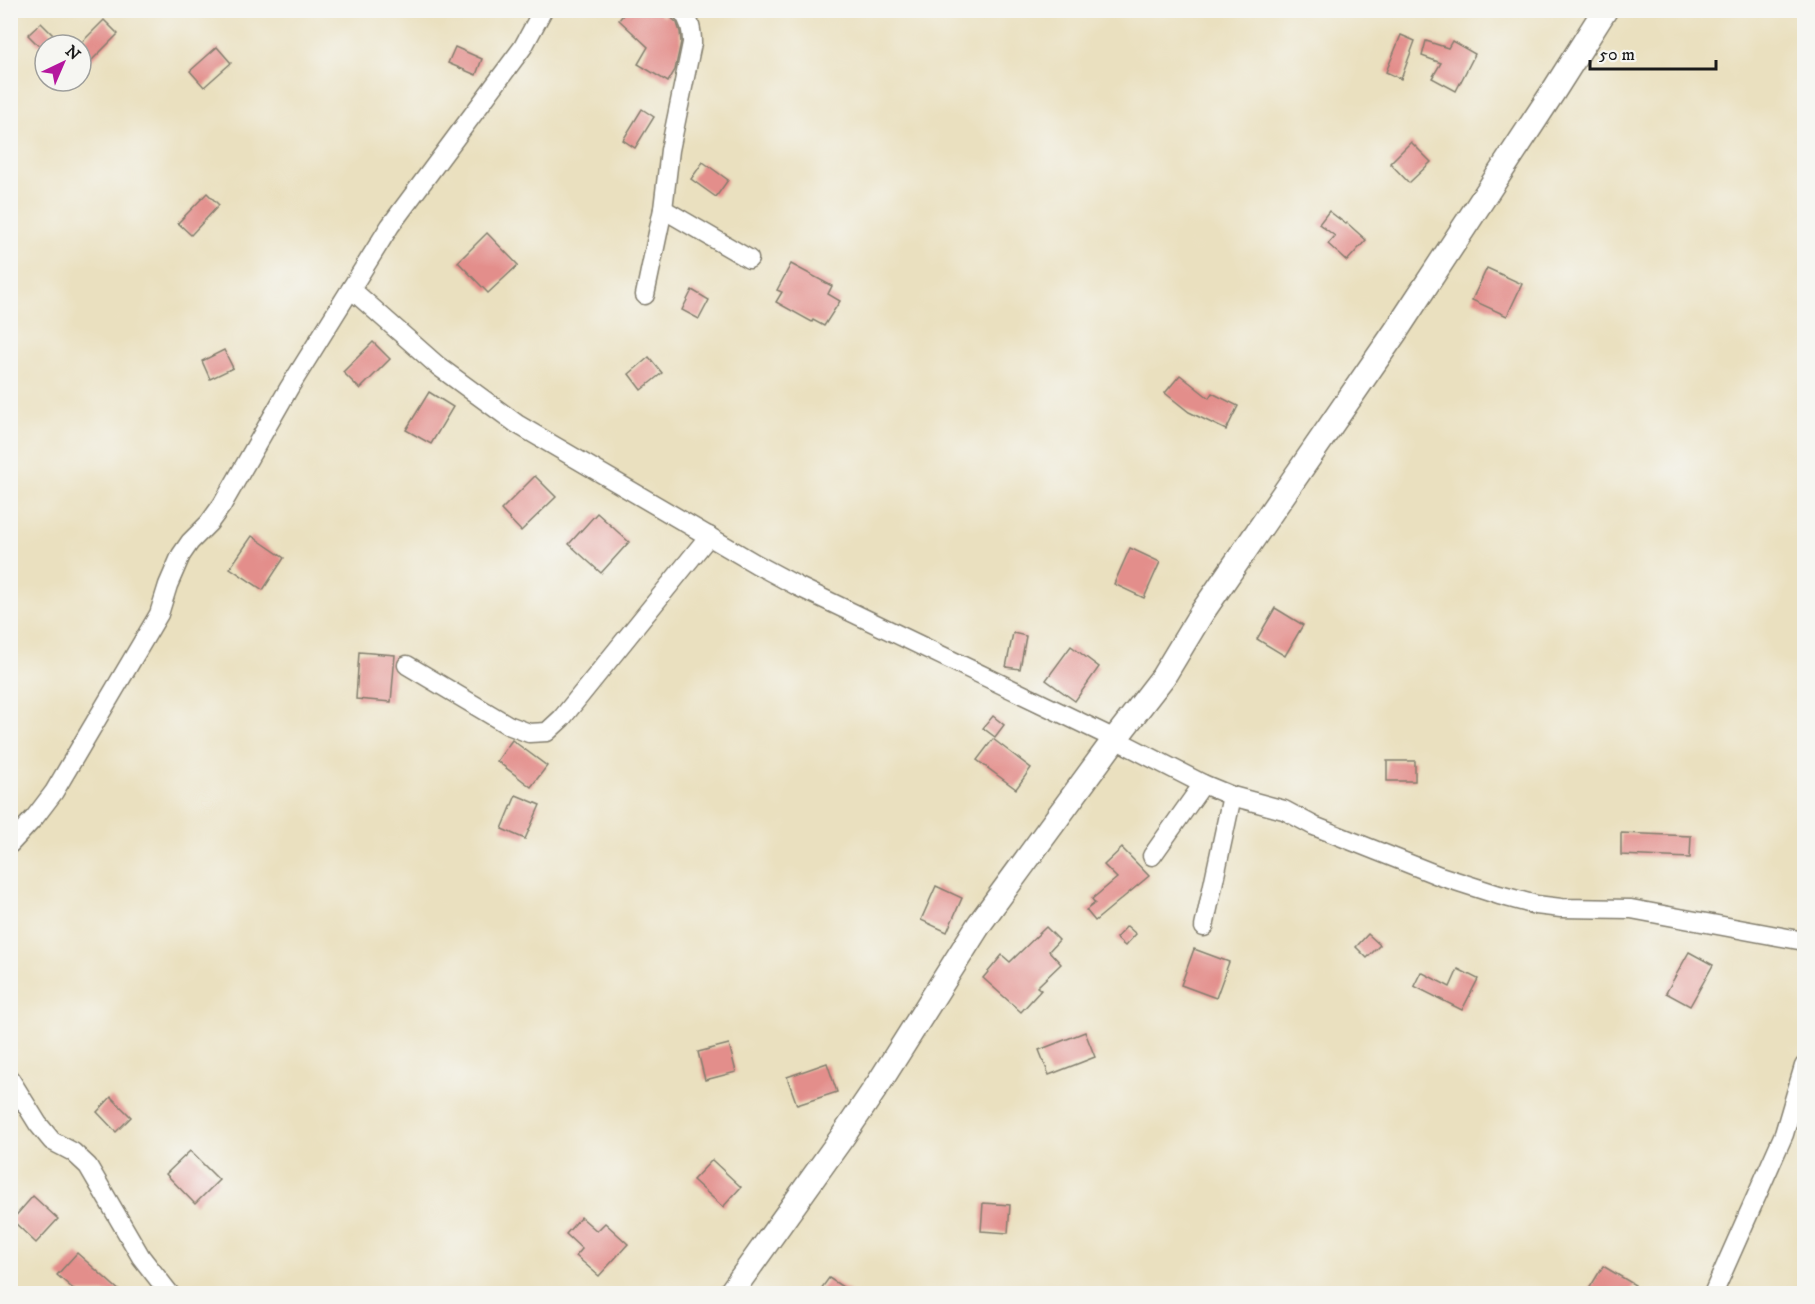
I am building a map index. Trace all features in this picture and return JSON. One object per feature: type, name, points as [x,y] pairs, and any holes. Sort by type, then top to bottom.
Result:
[{"type":"street","points":[[10,844],[35,818],[54,792],[159,614],[181,555],[222,505],[289,388],[390,226],[523,47],[543,10]]},
{"type":"street","points":[[645,295],[663,209],[670,150],[692,43],[692,29],[681,10]]},
{"type":"street","points":[[730,1293],[879,1083],[980,922],[1163,677],[1201,614],[1396,331],[1605,10]]},
{"type":"street","points":[[663,209],[749,259]]},
{"type":"street","points":[[351,289],[438,366],[517,424],[709,536],[799,587],[1115,739],[1203,784],[1232,796],[1284,810],[1314,826],[1440,876],[1536,905],[1561,908],[1631,909],[1804,941]]},
{"type":"street","points":[[407,665],[508,724],[528,733],[547,732],[562,718],[709,536]]},
{"type":"street","points":[[1152,856],[1203,784]]},
{"type":"street","points":[[1203,927],[1232,796]]},
{"type":"street","points":[[1713,1293],[1784,1134],[1804,1066]]},
{"type":"street","points":[[10,1079],[38,1124],[52,1141],[74,1152],[88,1166],[127,1229],[141,1257],[170,1293]]},
{"type":"building","points":[[627,10],[656,10],[663,17],[666,13],[677,23],[681,42],[675,70],[668,82],[638,64],[648,47],[619,20]]},
{"type":"building","points":[[104,20],[118,34],[93,59],[93,33],[91,33]]},
{"type":"building","points":[[41,23],[51,33],[33,33],[33,40],[28,35]]},
{"type":"building","points":[[1401,35],[1415,41],[1401,79],[1386,72]]},
{"type":"building","points":[[1426,41],[1448,48],[1452,41],[1475,54],[1456,91],[1432,78],[1441,63],[1422,56]]},
{"type":"building","points":[[217,47],[231,63],[204,87],[190,71]]},
{"type":"building","points":[[455,47],[482,59],[476,75],[448,63]]},
{"type":"building","points":[[642,109],[654,117],[635,148],[623,140]]},
{"type":"building","points":[[1411,142],[1431,162],[1409,183],[1390,163]]},
{"type":"building","points":[[703,162],[728,180],[716,197],[691,179]]},
{"type":"building","points":[[207,193],[219,205],[191,235],[178,223]]},
{"type":"building","points":[[1329,211],[1366,240],[1347,261],[1328,244],[1335,236],[1319,224]]},
{"type":"building","points":[[487,233],[518,265],[488,293],[458,262]]},
{"type":"building","points":[[791,264],[832,286],[828,294],[840,301],[824,326],[776,302],[782,292],[777,290]]},
{"type":"building","points":[[1487,268],[1522,284],[1507,316],[1472,300]]},
{"type":"building","points":[[692,290],[709,300],[699,319],[682,310]]},
{"type":"building","points":[[373,342],[390,359],[360,389],[343,372]]},
{"type":"building","points":[[224,350],[233,368],[210,379],[202,361]]},
{"type":"building","points":[[649,357],[662,373],[641,390],[629,374]]},
{"type":"building","points":[[1180,375],[1209,398],[1212,393],[1238,406],[1226,430],[1189,412],[1165,393]]},
{"type":"building","points":[[429,392],[453,407],[431,444],[406,430]]},
{"type":"building","points":[[535,476],[556,497],[521,531],[501,510]]},
{"type":"building","points":[[597,513],[629,542],[601,573],[569,544]]},
{"type":"building","points":[[252,536],[284,558],[263,590],[230,568]]},
{"type":"building","points":[[1130,548],[1160,562],[1144,598],[1114,584]]},
{"type":"building","points":[[1275,608],[1303,625],[1285,656],[1257,639]]},
{"type":"building","points":[[1013,633],[1026,636],[1020,669],[1006,667]]},
{"type":"building","points":[[1071,646],[1099,667],[1075,701],[1046,680]]},
{"type":"building","points":[[359,652],[395,655],[391,702],[356,699]]},
{"type":"building","points":[[993,716],[1004,725],[995,737],[983,728]]},
{"type":"building","points":[[993,739],[1031,768],[1016,789],[977,760]]},
{"type":"building","points":[[512,740],[547,766],[531,787],[497,761]]},
{"type":"building","points":[[1387,761],[1415,761],[1415,781],[1387,781]]},
{"type":"building","points":[[516,795],[540,805],[525,839],[502,829]]},
{"type":"building","points":[[1621,833],[1691,836],[1690,858],[1621,855]]},
{"type":"building","points":[[1122,848],[1149,876],[1095,921],[1086,910],[1095,903],[1092,899],[1117,878],[1104,865]]},
{"type":"building","points":[[936,886],[962,898],[947,932],[921,920]]},
{"type":"building","points":[[1127,926],[1136,934],[1125,946],[1116,938]]},
{"type":"building","points":[[1046,927],[1059,940],[1049,951],[1061,964],[1037,987],[1041,990],[1021,1012],[983,978],[1002,955],[1010,962]]},
{"type":"building","points":[[1368,934],[1380,945],[1367,958],[1356,947]]},
{"type":"building","points":[[1194,949],[1229,962],[1216,998],[1181,985]]},
{"type":"building","points":[[1689,952],[1713,965],[1690,1006],[1666,993]]},
{"type":"building","points":[[1458,969],[1478,979],[1462,1010],[1414,986],[1421,972],[1450,987]]},
{"type":"building","points":[[1085,1032],[1095,1057],[1049,1075],[1039,1050]]},
{"type":"building","points":[[729,1044],[736,1072],[705,1080],[698,1052]]},
{"type":"building","points":[[827,1063],[837,1092],[797,1105],[787,1077]]},
{"type":"building","points":[[111,1097],[131,1117],[116,1132],[97,1112]]},
{"type":"building","points":[[190,1151],[219,1180],[195,1204],[166,1174]]},
{"type":"building","points":[[712,1160],[741,1187],[723,1207],[693,1180]]},
{"type":"building","points":[[33,1196],[58,1219],[36,1243],[12,1220]]},
{"type":"building","points":[[983,1203],[1010,1205],[1008,1233],[981,1231]]},
{"type":"building","points":[[581,1217],[597,1231],[605,1223],[628,1244],[599,1276],[576,1256],[582,1249],[566,1234]]},
{"type":"building","points":[[77,1253],[122,1293],[78,1293],[57,1275]]},
{"type":"building","points":[[1603,1266],[1635,1285],[1630,1293],[1596,1293],[1589,1289]]},
{"type":"building","points":[[829,1278],[852,1293],[818,1293]]}]
